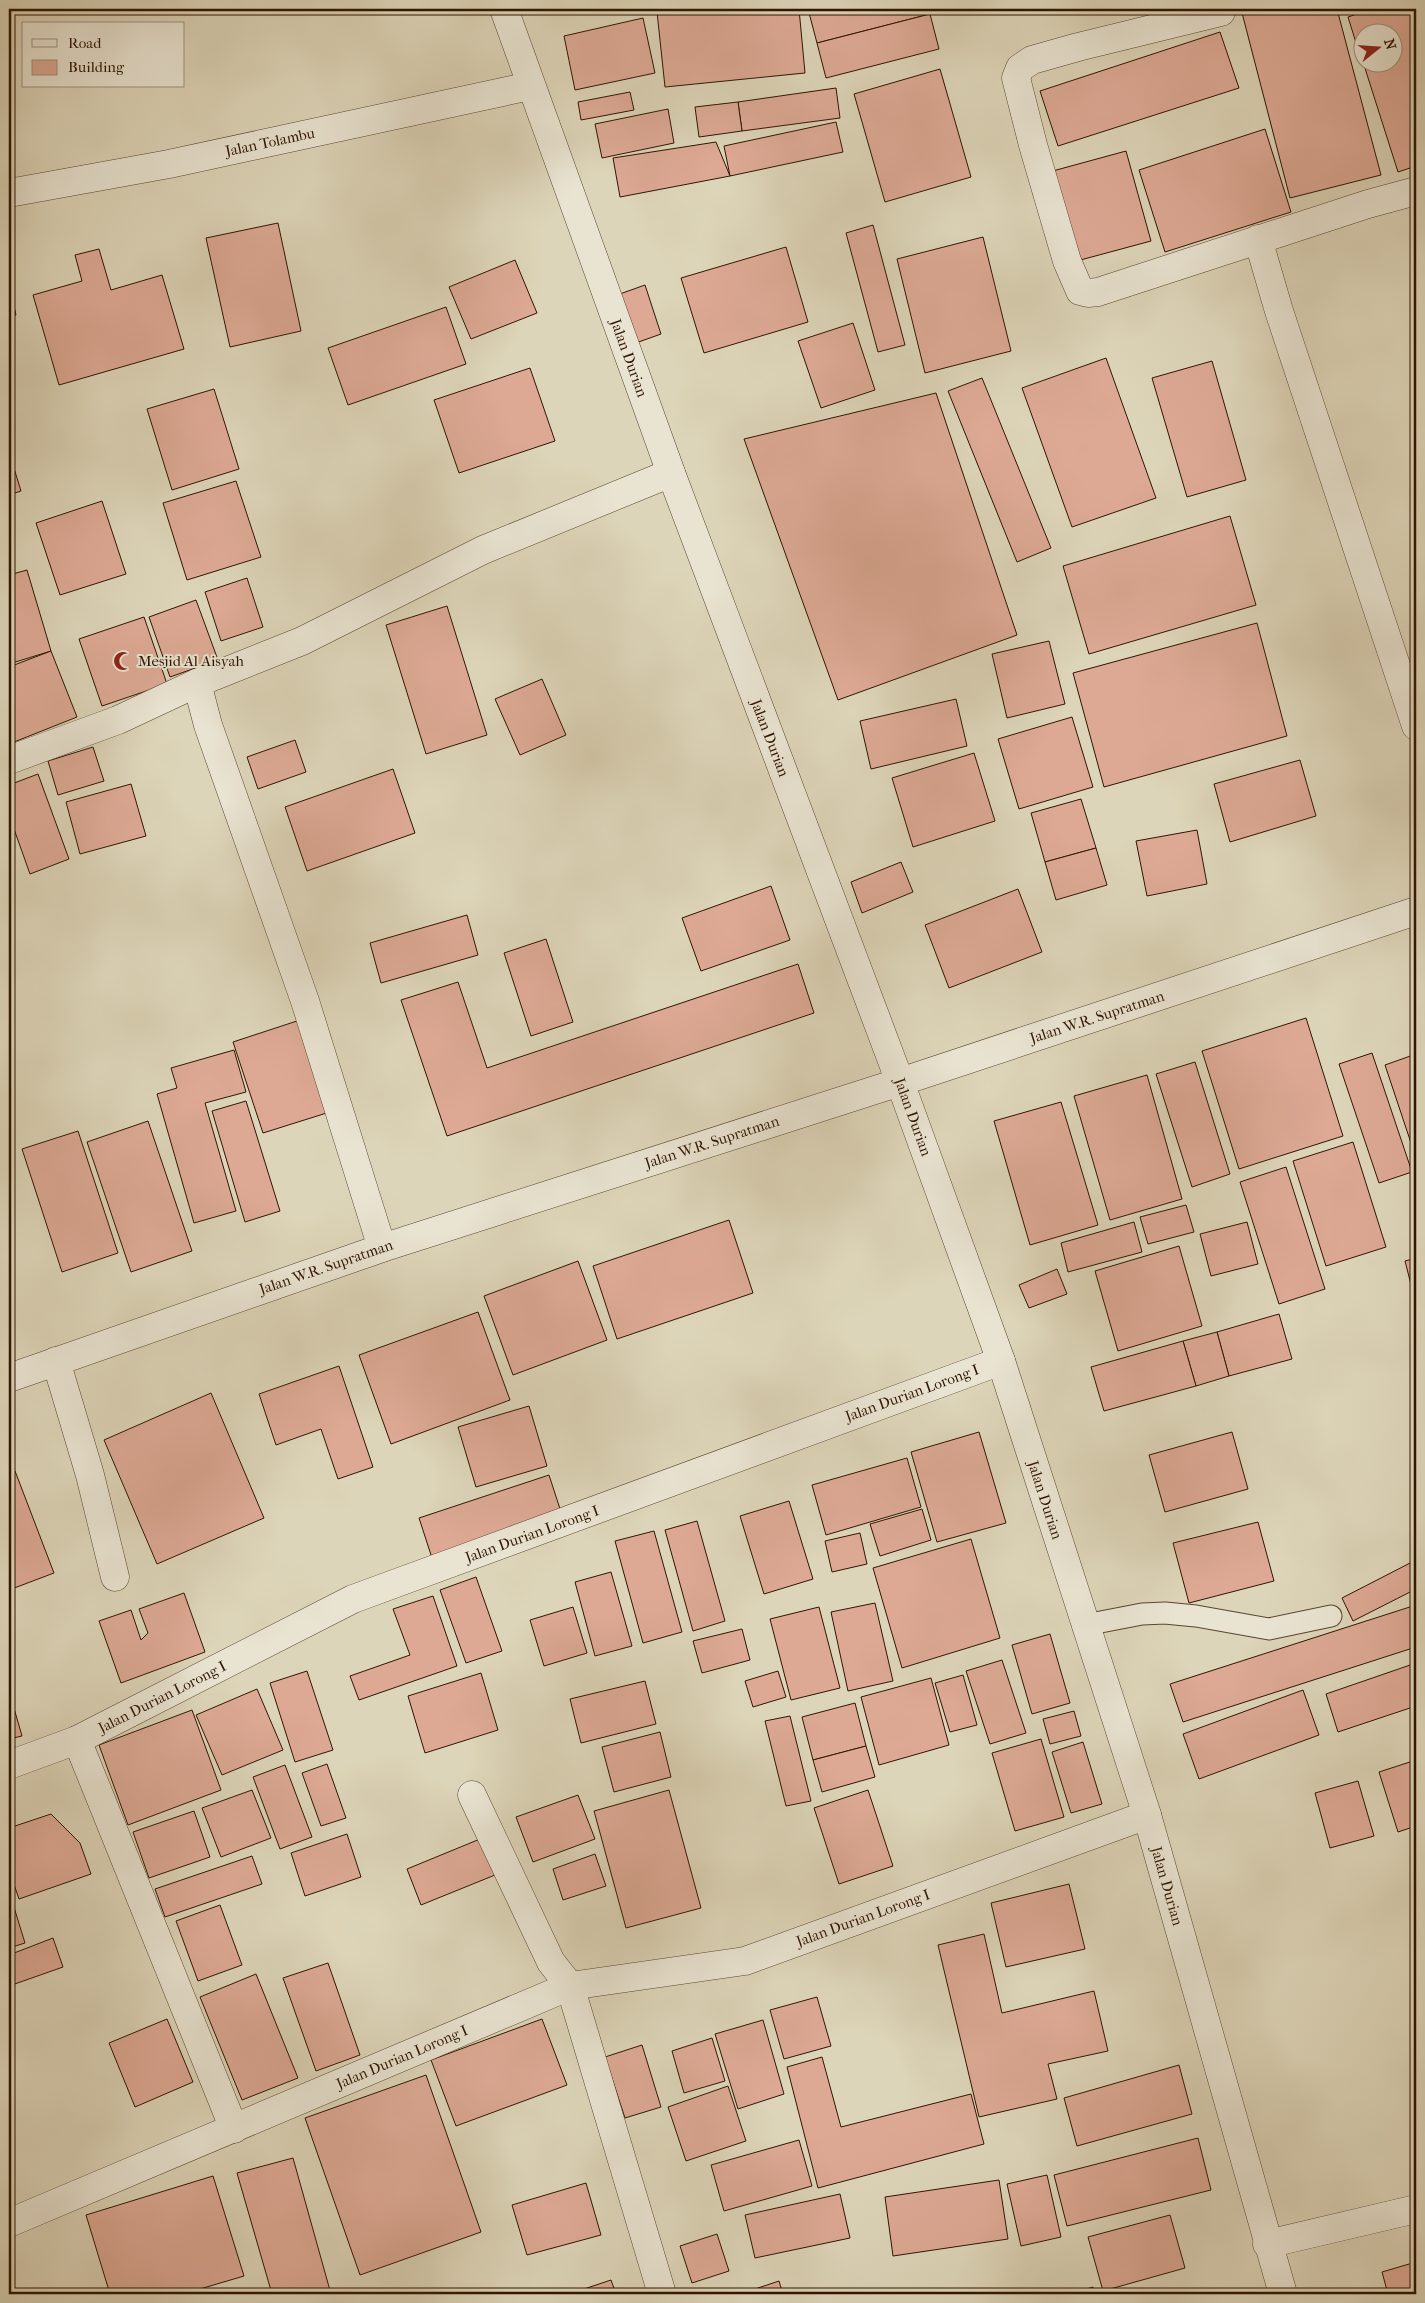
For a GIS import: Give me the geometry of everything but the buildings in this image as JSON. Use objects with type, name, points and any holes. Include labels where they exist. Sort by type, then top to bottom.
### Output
[{"type":"street","name":"Jalan Durian","points":[[504,9],[530,86],[671,474],[900,1082],[1001,1361],[1147,1816],[1282,2294]]},
{"type":"street","points":[[1221,12],[1078,47],[1032,60],[1020,68],[1016,78],[1064,253],[1075,284],[1080,291],[1088,293],[1098,292],[1416,190]]},
{"type":"street","name":"Jalan Tolambu","points":[[9,193],[169,164],[530,86]]},
{"type":"street","points":[[1258,240],[1279,311],[1416,726]]},
{"type":"street","points":[[9,760],[118,720],[197,683],[302,641],[483,550],[671,474]]},
{"type":"street","points":[[197,683],[208,724],[306,1001],[382,1248]]},
{"type":"street","name":"Jalan W.R. Supratman","points":[[9,1378],[382,1248],[900,1082],[1416,911]]},
{"type":"street","points":[[56,1361],[92,1484],[116,1577]]},
{"type":"street","name":"Jalan Durian Lorong I","points":[[9,1765],[77,1740],[353,1600],[1001,1361]]},
{"type":"street","points":[[77,1740],[234,2129]]},
{"type":"street","points":[[472,1795],[551,1962],[570,1986],[662,2294]]},
{"type":"street","name":"Jalan Durian Lorong I","points":[[9,2223],[570,1986],[745,1961],[1147,1816]]},
{"type":"street","points":[[1267,2244],[1416,2209]]},
{"type":"lane","points":[[1085,1625],[1142,1614],[1165,1613],[1196,1616],[1269,1629],[1331,1616]]},
{"type":"place","name":"Mesjid Al Aisyah","points":[[123,661]]}]
